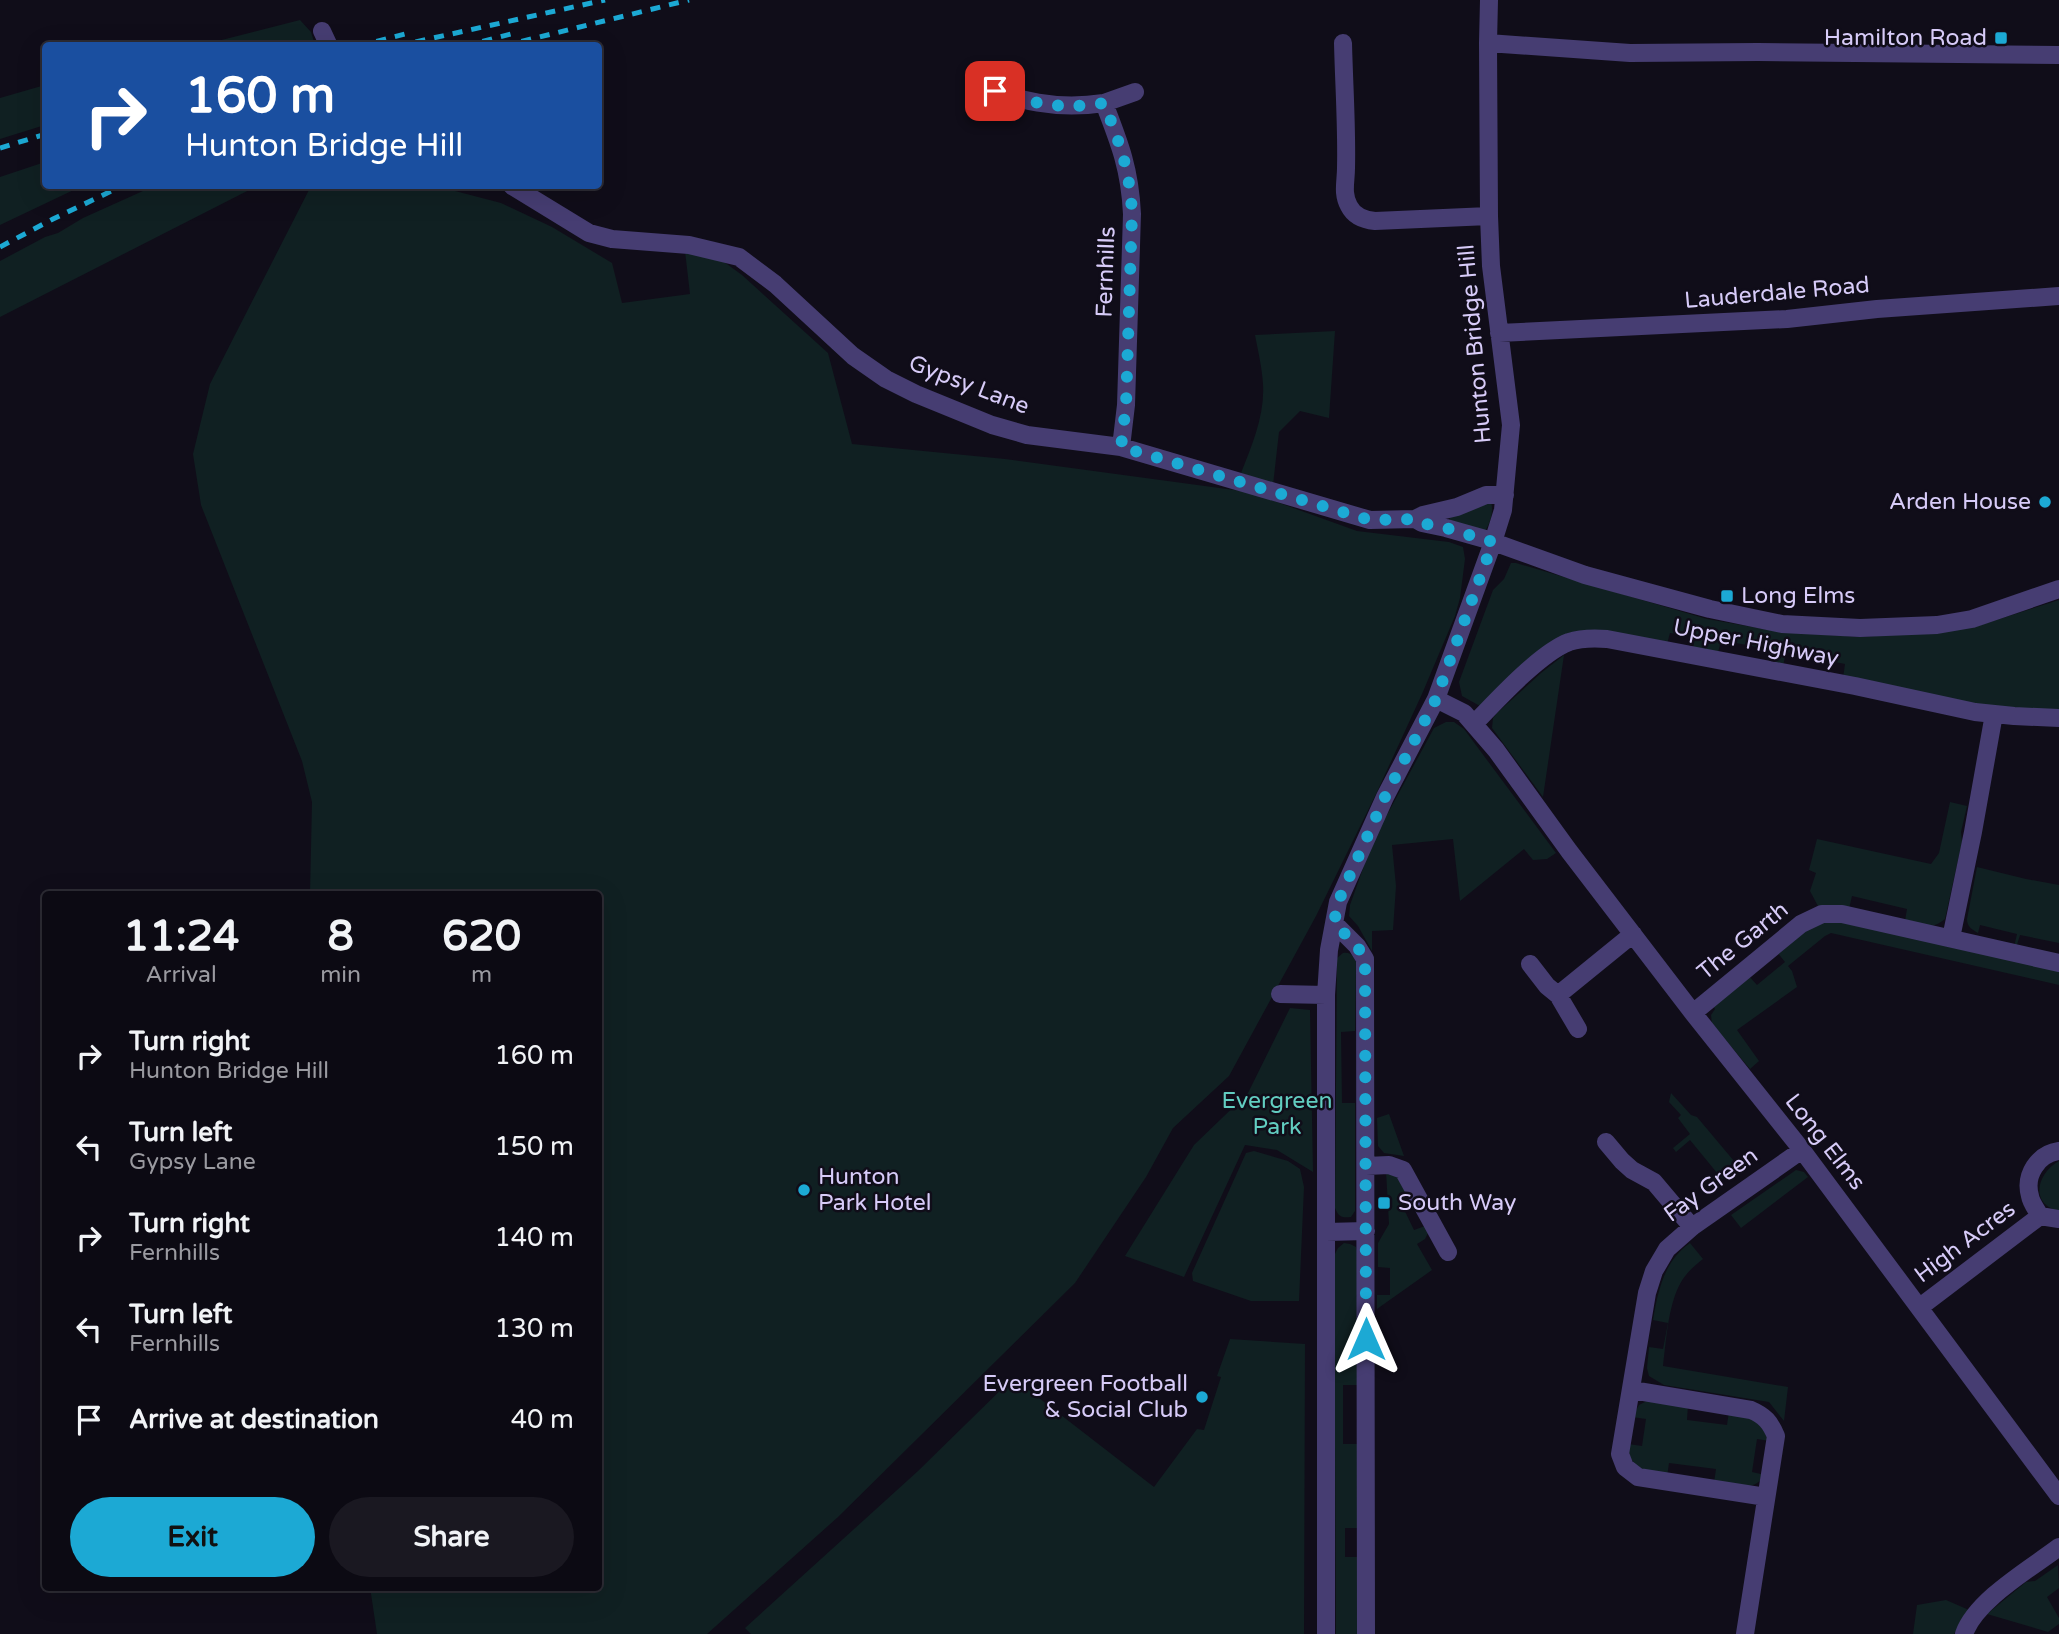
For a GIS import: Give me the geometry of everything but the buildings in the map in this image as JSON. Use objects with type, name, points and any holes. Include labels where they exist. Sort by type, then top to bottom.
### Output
[{"type":"street","name":"Hunton Bridge Hill","points":[[1334,923],[1338,902],[1385,797],[1436,699],[1503,510],[1511,425],[1491,266],[1489,0]]},
{"type":"street","points":[[1343,43],[1346,170],[1344,192],[1350,209],[1366,220],[1376,221],[1489,216]]},
{"type":"street","points":[[1488,43],[1630,52],[2059,55]]},
{"type":"street","points":[[975,82],[995,91],[1054,106],[1079,107],[1104,103],[1135,92]]},
{"type":"street","name":"Fernhills","points":[[1104,103],[1126,163],[1132,214],[1126,405],[1121,447]]},
{"type":"street","name":"Gypsy Lane","points":[[517,189],[589,233],[612,239],[689,245],[740,257],[775,284],[853,356],[886,379],[954,411],[992,425],[1027,435],[1121,447],[1370,520],[1415,519],[1486,495],[1505,495]]},
{"type":"street","name":"Lauderdale Road","points":[[1499,332],[1787,319],[1877,309],[2059,296]]},
{"type":"street","name":"Gypsy Lane","points":[[1415,519],[1493,542]]},
{"type":"street","name":"Upper Highway","points":[[1493,542],[1585,575],[1710,609],[1782,624],[1860,628],[1937,625],[1972,619],[2059,589]]},
{"type":"street","name":"Upper Highway","points":[[1474,724],[1552,650],[1587,638],[1606,639],[1994,714],[2059,718]]},
{"type":"street","name":"Long Elms","points":[[1436,699],[1464,713],[1496,750],[1569,851],[1802,1150],[2059,1496]]},
{"type":"street","points":[[1951,938],[1994,714]]},
{"type":"street","name":"The Garth","points":[[1693,1013],[1801,924],[1822,914],[1842,914],[2059,963]]},
{"type":"street","points":[[1326,1634],[1325,995],[1334,923]]},
{"type":"street","points":[[1334,923],[1357,946],[1365,959],[1366,1634]]},
{"type":"street","points":[[1558,995],[1633,934]]},
{"type":"street","points":[[1530,964],[1547,986],[1558,995],[1578,1029]]},
{"type":"street","points":[[1280,994],[1325,995]]},
{"type":"street","points":[[1606,1142],[1627,1157],[1632,1170],[1654,1182],[1692,1227]]},
{"type":"street","name":"Fay Green","points":[[1766,1497],[1646,1479],[1625,1467],[1620,1454],[1647,1293],[1654,1271],[1667,1249],[1692,1227],[1802,1150]]},
{"type":"street","name":"High Acres","points":[[2040,1216],[2029,1196],[2029,1178],[2035,1164],[2044,1155],[2059,1151]]},
{"type":"street","points":[[1366,1166],[1389,1165],[1403,1170],[1448,1252]]},
{"type":"street","name":"High Acres","points":[[1920,1307],[2040,1216],[2059,1219]]},
{"type":"street","points":[[1326,1232],[1366,1231]]},
{"type":"street","points":[[1632,1390],[1751,1410],[1763,1415],[1771,1424],[1776,1436],[1745,1634]]},
{"type":"street","points":[[1964,1634],[1972,1617],[1986,1601],[2059,1547]]},
{"type":"green space","points":[[300,20],[311,32],[314,42],[214,42]]},
{"type":"green space","points":[[42,86],[42,126],[0,139],[0,98]]},
{"type":"green space","points":[[42,163],[42,189],[76,189],[0,225],[0,177]]},
{"type":"green space","points":[[147,189],[251,189],[0,317],[0,261],[83,218]]},
{"type":"green space","points":[[309,189],[447,189],[501,203],[552,227],[612,263],[622,303],[690,294],[685,251],[720,259],[742,275],[828,353],[852,444],[1005,459],[1249,492],[1357,531],[1449,542],[1463,547],[1465,559],[1455,616],[1422,694],[1316,916],[1229,1076],[1173,1128],[1146,1177],[1075,1283],[838,1517],[707,1634],[377,1634],[371,1591],[602,1591],[602,891],[310,891],[312,802],[302,761],[201,505],[193,454],[210,384]]},
{"type":"green space","points":[[1335,331],[1329,418],[1300,411],[1279,432],[1273,485],[1241,473],[1257,430],[1262,407],[1262,378],[1255,335]]},
{"type":"green space","points":[[1491,502],[1491,518],[1484,532],[1451,521],[1449,517]]},
{"type":"green space","points":[[1511,563],[1707,619],[1781,632],[1860,637],[1938,632],[1974,627],[2059,600],[2059,713],[2015,711],[1843,678],[1845,664],[1786,652],[1783,666],[1775,664],[1777,651],[1721,640],[1718,653],[1693,648],[1695,637],[1670,633],[1667,644],[1585,633],[1480,706],[1462,696],[1459,682],[1493,590],[1504,579]]},
{"type":"green space","points":[[1564,655],[1543,797],[1492,728],[1493,718]]},
{"type":"green space","points":[[1446,722],[1454,722],[1464,729],[1556,853],[1547,859],[1533,860],[1524,849],[1460,901],[1453,839],[1392,845],[1396,886],[1393,930],[1372,931],[1372,951],[1349,916],[1350,905],[1380,821],[1388,813],[1434,728]]},
{"type":"green space","points":[[1950,802],[1967,806],[1945,919],[1930,926],[1916,924],[1905,921],[1907,909],[1852,896],[1849,909],[1819,908],[1810,891],[1816,873],[1809,870],[1817,839],[1931,864],[1939,853]]},
{"type":"green space","points":[[1977,867],[2059,885],[2059,943],[2020,935],[2016,948],[2017,934],[1980,925],[1978,933],[1971,929],[1967,919]]},
{"type":"green space","points":[[1838,921],[2059,970],[2059,985],[1831,933],[1788,966],[1797,987],[1737,1030],[1759,1061],[1750,1069],[1712,1024],[1711,1015],[1715,1009],[1713,1006],[1748,975],[1757,985],[1785,962],[1777,952],[1814,924]]},
{"type":"green space","points":[[1343,953],[1351,954],[1356,962],[1355,1031],[1341,1032],[1342,1103],[1355,1103],[1355,1211],[1351,1217],[1341,1216],[1335,1208],[1337,958]]},
{"type":"green space","name":"Evergreen Park","points":[[1290,1008],[1310,1010],[1313,1172],[1277,1150],[1245,1145],[1184,1277],[1125,1256],[1194,1145],[1248,1093]]},
{"type":"green space","points":[[1671,1093],[1691,1115],[1697,1117],[1739,1167],[1722,1179],[1690,1140],[1676,1152],[1673,1148],[1690,1134],[1678,1118],[1681,1115],[1669,1102]]},
{"type":"green space","points":[[1389,1114],[1404,1156],[1384,1153],[1378,1146],[1377,1118]]},
{"type":"green space","points":[[1254,1151],[1288,1161],[1300,1169],[1304,1187],[1299,1301],[1251,1301],[1193,1281],[1192,1273],[1246,1153]]},
{"type":"green space","points":[[2059,1161],[2059,1211],[2043,1202],[2039,1188],[2051,1166]]},
{"type":"green space","points":[[1796,1170],[1804,1172],[1808,1177],[1741,1228],[1731,1215]]},
{"type":"green space","points":[[1386,1171],[1393,1171],[1409,1193],[1399,1199],[1414,1230],[1425,1226],[1429,1231],[1425,1239],[1417,1244],[1432,1270],[1377,1309],[1377,1295],[1390,1295],[1390,1268],[1378,1267],[1378,1243],[1389,1224]]},
{"type":"green space","points":[[1344,1243],[1356,1247],[1358,1256],[1358,1385],[1343,1385],[1343,1444],[1359,1444],[1358,1528],[1345,1528],[1345,1557],[1358,1557],[1358,1634],[1336,1634],[1334,1256]]},
{"type":"green space","points":[[1690,1243],[1703,1259],[1684,1277],[1676,1293],[1668,1324],[1663,1366],[1788,1387],[1784,1421],[1769,1402],[1664,1385],[1649,1376],[1649,1347],[1663,1349],[1668,1323],[1653,1320],[1660,1288],[1674,1259]]},
{"type":"green space","points":[[1230,1339],[1305,1344],[1304,1634],[751,1634],[745,1628],[918,1471],[1013,1378],[1154,1487],[1197,1429],[1204,1430],[1221,1377],[1217,1376]]},
{"type":"green space","points":[[1649,1400],[1688,1405],[1687,1420],[1727,1425],[1729,1411],[1759,1417],[1770,1441],[1757,1439],[1752,1472],[1765,1475],[1755,1484],[1742,1486],[1714,1483],[1716,1469],[1669,1463],[1667,1477],[1640,1468],[1631,1459],[1628,1444],[1642,1446],[1646,1419],[1632,1417],[1639,1405]]},
{"type":"green space","points":[[2058,1565],[2059,1588],[2047,1597],[2059,1618],[2059,1624],[2048,1632],[1987,1614],[2026,1582],[2035,1581]]},
{"type":"green space","points":[[1946,1600],[1969,1610],[1954,1634],[1913,1634],[1917,1605]]},
{"type":"railway","points":[[415,42],[605,0]]},
{"type":"railway","points":[[519,42],[689,0]]},
{"type":"railway","points":[[374,42],[409,33]]},
{"type":"railway","points":[[480,42],[515,33]]},
{"type":"railway","points":[[0,148],[42,135]]},
{"type":"railway","points":[[0,247],[116,189]]},
{"type":"place","name":"Hamilton Road","points":[[2001,38]]},
{"type":"place","name":"Arden House","points":[[2045,502]]},
{"type":"place","name":"Long Elms","points":[[1727,596]]},
{"type":"place","name":"Hunton Park Hotel","points":[[804,1190]]},
{"type":"place","name":"South Way","points":[[1384,1203]]},
{"type":"place","name":"Evergreen Football & Social Club","points":[[1202,1397]]},
{"type":"route","points":[[995,91],[1054,106],[1079,107],[1104,103],[1117,136],[1130,183],[1132,214],[1126,405],[1121,447],[1345,514],[1370,520],[1415,519],[1493,542],[1436,699],[1385,797],[1334,916],[1334,923],[1357,946],[1365,959],[1366,1339]]}]
